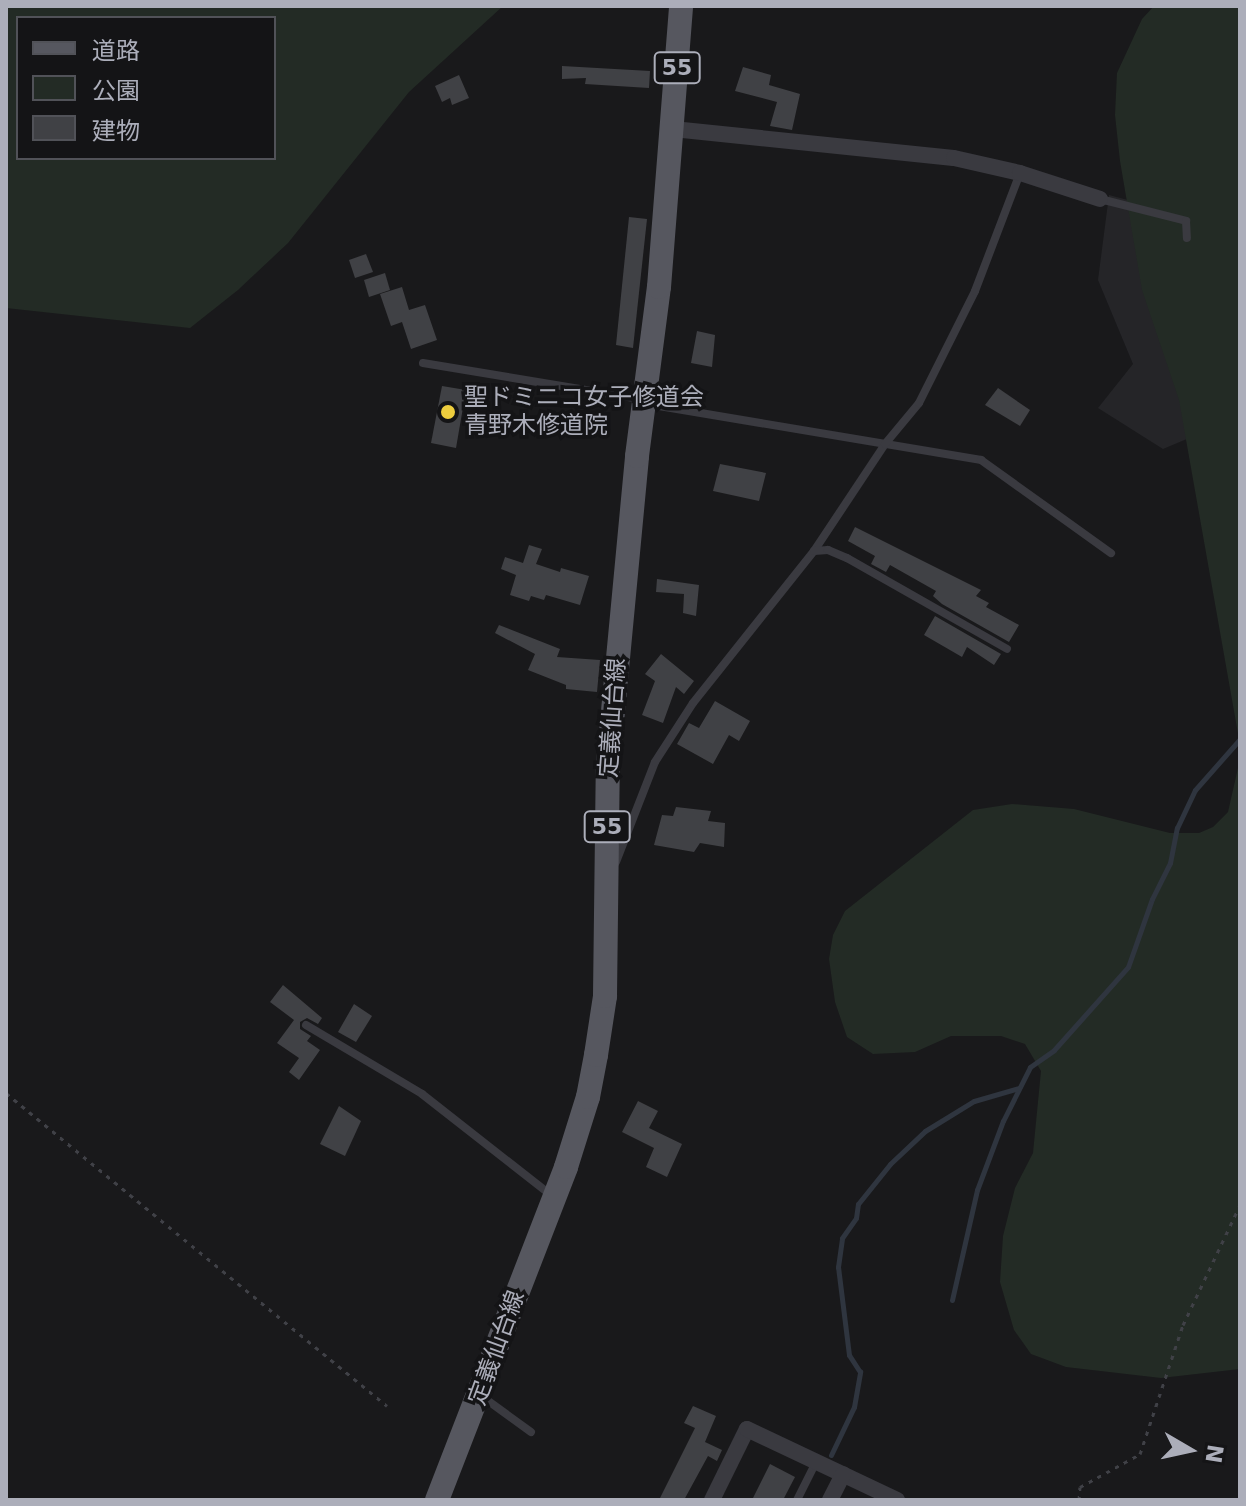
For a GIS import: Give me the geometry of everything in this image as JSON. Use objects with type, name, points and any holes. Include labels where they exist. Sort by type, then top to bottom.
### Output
[{"type":"main road","name":"定義仙台線","points":[[437,1500],[554,1198],[588,1097],[596,1055],[605,996],[608,764],[673,129],[681,6]]},
{"type":"street","points":[[673,129],[954,158],[1020,173],[1100,199]]},
{"type":"street","points":[[712,1500],[747,1429],[897,1500]]},
{"type":"street","points":[[830,1500],[843,1474]]},
{"type":"lane","points":[[607,884],[655,762],[693,703],[814,551],[885,444],[919,403],[975,291],[1020,173]]},
{"type":"lane","points":[[1100,199],[1186,221],[1187,238]]},
{"type":"lane","points":[[423,363],[981,460],[1111,553]]},
{"type":"lane","points":[[814,551],[828,550],[847,558],[1007,649]]},
{"type":"lane","points":[[306,1025],[422,1094],[554,1198]]},
{"type":"lane","points":[[480,1395],[531,1432]]},
{"type":"lane","points":[[797,1500],[816,1461]]},
{"type":"path","points":[[6,1093],[387,1406]]},
{"type":"path","points":[[1079,1500],[1080,1487],[1140,1454],[1183,1325],[1240,1205]]},
{"type":"shaded area","points":[[1109,195],[1214,223],[1232,420],[1163,449],[1098,408],[1133,364],[1098,280]]},
{"type":"green space","points":[[6,6],[503,6],[409,92],[288,243],[238,290],[190,328],[6,308]]},
{"type":"green space","points":[[1154,6],[1240,6],[1240,745],[1179,400],[1142,290],[1120,161],[1115,115],[1117,73],[1142,19]]},
{"type":"green space","points":[[1240,759],[1240,1369],[1161,1378],[1066,1367],[1031,1354],[1014,1330],[1000,1282],[1003,1236],[1015,1188],[1033,1153],[1041,1071],[1025,1044],[1001,1036],[951,1036],[915,1052],[873,1054],[847,1037],[835,1002],[829,959],[833,935],[845,911],[973,810],[1012,804],[1074,809],[1170,833],[1199,833],[1213,827],[1228,812]]},
{"type":"building","points":[[562,66],[650,71],[649,88],[585,84],[586,78],[562,79]]},
{"type":"building","points":[[743,67],[771,75],[769,85],[800,94],[792,130],[770,126],[777,102],[735,91]]},
{"type":"building","points":[[459,75],[469,98],[452,105],[450,98],[442,102],[435,86]]},
{"type":"building","points":[[629,217],[647,219],[633,348],[616,345]]},
{"type":"building","points":[[366,254],[373,272],[355,278],[349,260]]},
{"type":"building","points":[[385,273],[390,290],[369,297],[364,280]]},
{"type":"building","points":[[402,287],[409,310],[425,305],[437,340],[411,349],[402,322],[391,326],[380,294]]},
{"type":"building","points":[[697,331],[715,335],[712,367],[691,363]]},
{"type":"building","points":[[442,386],[466,390],[456,448],[431,443]]},
{"type":"building","points":[[998,388],[1030,410],[1020,426],[985,405]]},
{"type":"building","points":[[720,464],[766,473],[759,501],[713,491]]},
{"type":"building","points":[[855,527],[981,590],[976,596],[989,603],[986,607],[1019,625],[1009,642],[942,604],[933,596],[936,591],[890,565],[886,572],[871,564],[875,556],[848,541]]},
{"type":"building","points":[[529,545],[542,549],[536,564],[560,572],[561,568],[589,576],[580,605],[546,595],[544,600],[531,596],[529,601],[510,595],[516,575],[501,569],[505,557],[523,563]]},
{"type":"building","points":[[657,579],[699,585],[696,616],[683,613],[684,594],[656,592]]},
{"type":"building","points":[[935,616],[1001,654],[994,665],[967,647],[962,657],[924,635]]},
{"type":"building","points":[[499,625],[560,649],[557,657],[600,660],[597,692],[566,689],[566,685],[528,670],[535,654],[495,633]]},
{"type":"building","points":[[661,654],[694,681],[684,694],[676,687],[663,723],[642,715],[655,681],[645,674]]},
{"type":"building","points":[[715,701],[750,721],[739,741],[729,735],[713,764],[677,744],[689,723],[699,728]]},
{"type":"building","points":[[676,807],[711,811],[708,821],[725,823],[724,847],[700,843],[694,852],[654,845],[662,815],[673,816]]},
{"type":"building","points":[[283,985],[322,1018],[318,1024],[307,1018],[300,1022],[300,1029],[311,1036],[307,1041],[320,1050],[299,1080],[289,1072],[299,1058],[277,1043],[294,1020],[270,1002]]},
{"type":"building","points":[[354,1004],[372,1016],[356,1042],[338,1032]]},
{"type":"building","points":[[638,1101],[658,1111],[649,1128],[682,1144],[667,1177],[646,1167],[654,1148],[622,1132]]},
{"type":"building","points":[[339,1106],[361,1121],[345,1156],[320,1144]]},
{"type":"building","points":[[693,1406],[716,1416],[705,1442],[722,1450],[717,1461],[708,1456],[684,1500],[659,1500],[695,1428],[684,1423]]},
{"type":"building","points":[[770,1464],[795,1477],[783,1500],[752,1500]]},
{"type":"waterway","points":[[952,1300],[977,1190],[1003,1121],[1030,1067],[1054,1050],[1128,967],[1152,899],[1170,863],[1177,828],[1195,790],[1240,739]]},
{"type":"waterway","points":[[831,1455],[854,1407],[860,1372],[849,1355],[838,1267],[842,1238],[856,1218],[858,1204],[890,1164],[925,1131],[974,1101],[1019,1088]]},
{"type":"place","name":"聖ドミニコ女子修道会 青野木修道院","points":[[448,412]]}]
